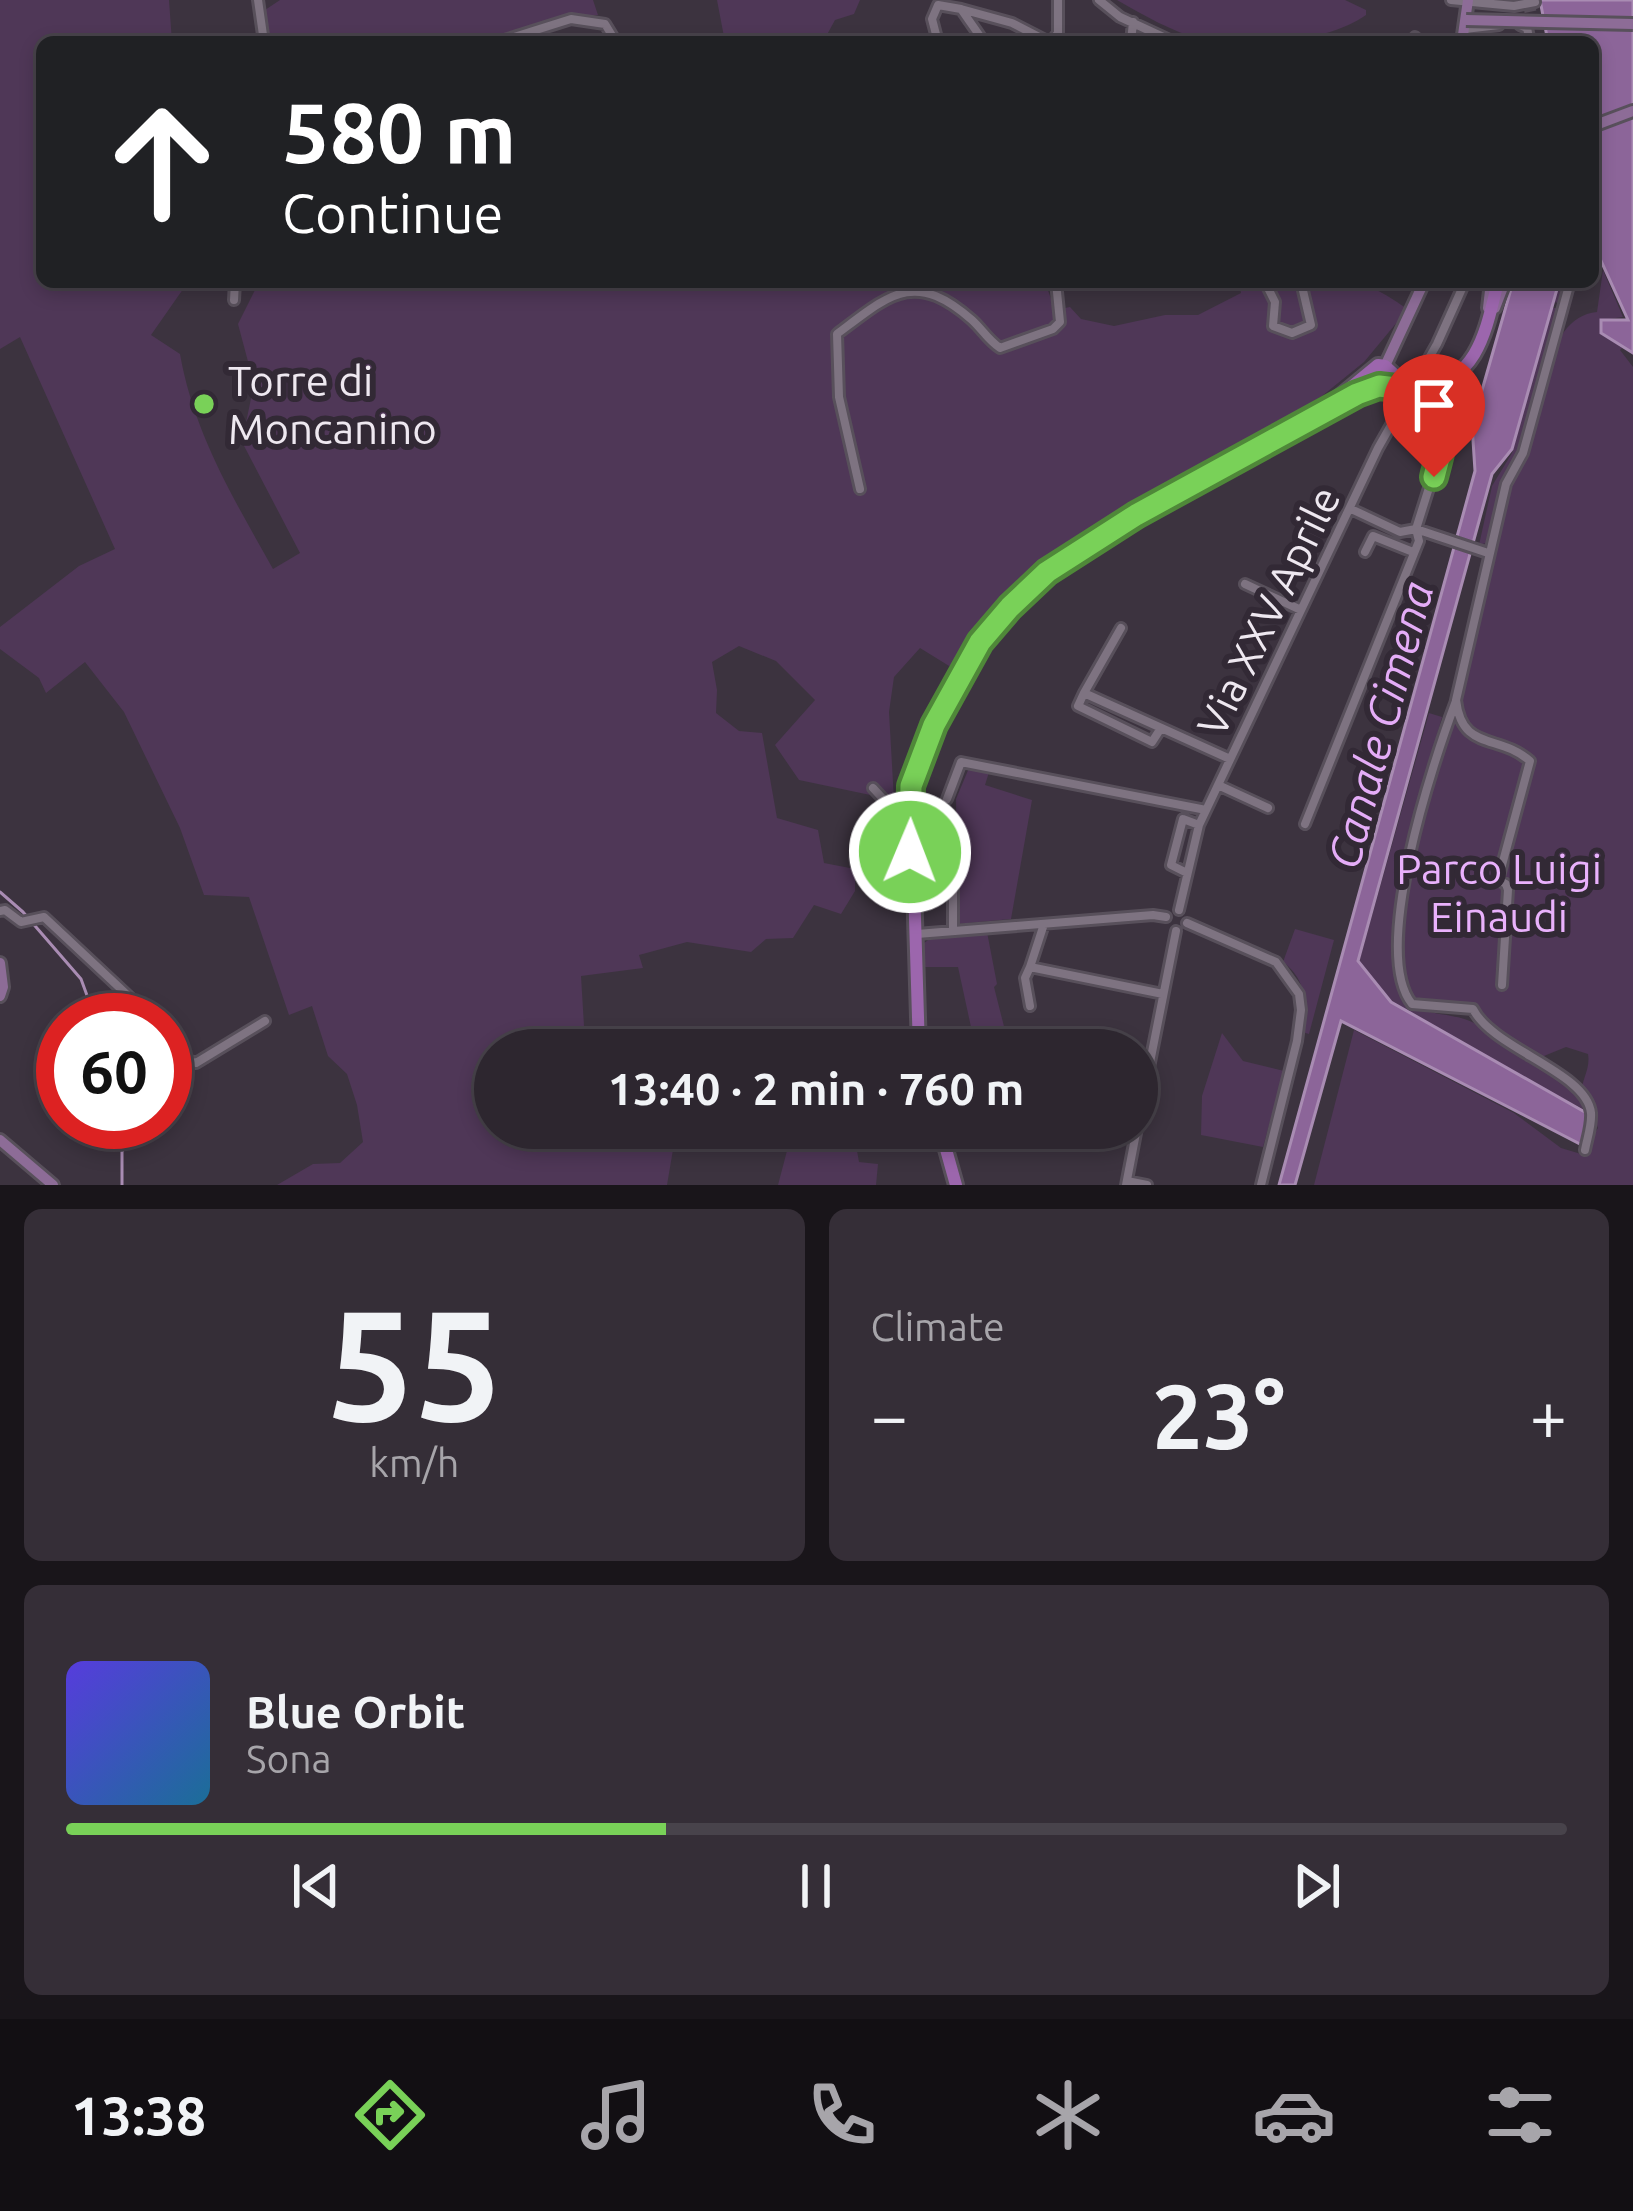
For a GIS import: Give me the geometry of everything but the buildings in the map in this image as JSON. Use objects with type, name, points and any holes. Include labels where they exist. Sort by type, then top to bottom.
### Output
[{"type":"main road","points":[[1324,411],[1371,372],[1373,382],[1388,379],[1425,388],[1451,379],[1476,355],[1496,288]]},
{"type":"main road","points":[[918,1029],[911,786],[960,673],[1010,607],[1077,550],[1388,379]]},
{"type":"main road","points":[[946,1149],[956,1185]]},
{"type":"street","points":[[258,0],[263,36]]},
{"type":"street","points":[[1055,36],[1058,0]]},
{"type":"street","points":[[1099,0],[1162,36]]},
{"type":"street","points":[[1451,0],[1468,18],[1513,23],[1527,28],[1529,36]]},
{"type":"street","points":[[1468,18],[1529,2]]},
{"type":"street","points":[[936,36],[932,19],[938,5],[1012,23],[1038,36]]},
{"type":"street","points":[[961,9],[979,36]]},
{"type":"street","points":[[1468,18],[1633,24]]},
{"type":"street","points":[[517,36],[571,19],[605,24],[612,36]]},
{"type":"street","points":[[1132,36],[1133,22]]},
{"type":"street","points":[[1599,122],[1633,111]]},
{"type":"street","points":[[233,300],[234,288]]},
{"type":"street","points":[[860,489],[839,397],[837,334],[889,296],[902,290],[918,291],[943,298],[1000,348],[1053,329],[1060,322],[1057,288]]},
{"type":"street","points":[[1268,288],[1275,302],[1273,326],[1300,333],[1311,326],[1312,319],[1303,288]]},
{"type":"street","points":[[1388,379],[1422,288]]},
{"type":"street","name":"Via XXV Aprile","points":[[1179,910],[1199,825],[1378,448],[1462,288]]},
{"type":"street","points":[[1568,288],[1523,453],[1506,484],[1456,700],[1406,868],[1397,976],[1412,1004],[1473,1009],[1480,1024],[1588,1100],[1592,1117],[1585,1150]]},
{"type":"street","points":[[1305,824],[1419,541],[1416,529],[1434,477],[1451,379]]},
{"type":"street","points":[[1425,388],[1441,398],[1445,418]]},
{"type":"street","points":[[1351,509],[1400,532],[1416,529],[1488,554]]},
{"type":"street","points":[[1366,552],[1373,536],[1413,552]]},
{"type":"street","points":[[1245,584],[1301,610]]},
{"type":"street","points":[[1121,628],[1078,706],[1152,742],[1161,728]]},
{"type":"street","points":[[1084,693],[1230,759]]},
{"type":"street","points":[[1456,700],[1459,720],[1470,735],[1516,748],[1530,761],[1498,880],[1508,890],[1502,986]]},
{"type":"street","points":[[1116,725],[1123,711]]},
{"type":"street","points":[[947,799],[961,762],[1206,810]]},
{"type":"street","points":[[1218,785],[1268,808]]},
{"type":"street","points":[[873,788],[910,828]]},
{"type":"street","points":[[1187,873],[1171,865],[1183,819],[1199,825]]},
{"type":"street","points":[[953,862],[953,931]]},
{"type":"street","points":[[0,910],[21,922],[44,917],[125,993]]},
{"type":"street","points":[[913,934],[1166,917],[1179,910],[1187,923]]},
{"type":"street","points":[[1166,917],[1168,927],[1176,931]]},
{"type":"street","points":[[1156,1029],[1176,931],[1187,923]]},
{"type":"street","points":[[1187,923],[1276,962],[1299,994],[1297,1041],[1261,1185]]},
{"type":"street","points":[[1030,1006],[1025,978],[1044,924]]},
{"type":"street","points":[[1173,946],[1189,949]]},
{"type":"street","points":[[0,963],[0,995]]},
{"type":"street","points":[[1030,968],[1163,994]]},
{"type":"street","points":[[192,1062],[265,1021]]},
{"type":"street","points":[[0,1140],[53,1185]]},
{"type":"street","points":[[1133,1149],[1127,1183],[1147,1185]]},
{"type":"green space","points":[[0,0],[169,0],[172,36],[36,36],[36,288],[184,288],[151,335],[180,354],[205,439],[273,569],[300,553],[242,442],[254,384],[238,324],[256,288],[1047,288],[1055,310],[1070,307],[1081,319],[1114,326],[1165,315],[1198,315],[1241,293],[1240,288],[1372,288],[1408,309],[1364,362],[1322,396],[1050,564],[1005,605],[954,669],[920,648],[894,677],[889,712],[894,800],[799,780],[775,745],[815,700],[776,661],[739,646],[712,662],[716,713],[739,731],[762,733],[777,818],[818,830],[824,863],[855,869],[855,891],[841,914],[814,905],[793,938],[766,939],[751,952],[687,942],[639,955],[643,968],[581,976],[584,1026],[589,1029],[474,1029],[474,1149],[673,1149],[667,1185],[277,1185],[313,1164],[340,1163],[363,1142],[347,1074],[328,1056],[312,1006],[289,1015],[249,897],[204,895],[180,828],[124,712],[85,662],[46,693],[39,678],[0,649],[0,627],[79,566],[115,549],[20,337],[0,349]]},
{"type":"green space","points":[[280,0],[593,0],[598,15],[557,19],[502,36],[265,36],[262,12]]},
{"type":"green space","points":[[717,0],[860,0],[854,14],[835,20],[826,36],[724,36]]},
{"type":"green space","points":[[1117,0],[1345,0],[1366,10],[1366,15],[1350,24],[1317,36],[1191,36]]},
{"type":"green space","name":"Parco Luigi Einaudi","points":[[1603,270],[1623,317],[1602,320],[1601,333],[1622,348],[1633,367],[1633,1185],[1314,1185],[1354,1030],[1514,1113],[1561,1148],[1581,1154],[1598,1128],[1588,1122],[1589,1112],[1391,1002],[1359,962],[1429,713],[1442,717],[1404,866],[1393,950],[1396,982],[1414,1007],[1476,1024],[1582,1098],[1588,1054],[1566,1047],[1539,1058],[1482,1023],[1476,1008],[1413,1002],[1399,969],[1408,884],[1460,697],[1511,483],[1526,459],[1554,351],[1578,318],[1597,312]]},
{"type":"green space","points":[[1558,288],[1566,288],[1525,441],[1486,543],[1479,545],[1492,486],[1512,453],[1552,308],[1557,308]]},
{"type":"green space","points":[[969,768],[990,769],[985,785],[1032,800],[1011,919],[957,924],[956,799]]},
{"type":"green space","points":[[1295,929],[1334,940],[1309,1034],[1302,1032],[1305,1002],[1301,985],[1283,962]]},
{"type":"green space","points":[[987,932],[1005,1029],[971,1029],[958,967],[921,967],[920,946],[931,938]]},
{"type":"green space","points":[[1222,1033],[1243,1061],[1284,1071],[1263,1147],[1201,1135],[1202,1096]]},
{"type":"green space","points":[[787,1149],[857,1149],[859,1162],[878,1164],[876,1185],[778,1185]]},
{"type":"shaded area","points":[[1540,0],[1633,0],[1633,353],[1601,333],[1601,320],[1628,320],[1599,256],[1599,36],[1547,36]]},
{"type":"shaded area","points":[[1511,288],[1557,288],[1512,449],[1492,474],[1358,961],[1391,1002],[1590,1115],[1582,1145],[1341,1021],[1295,1185],[1279,1185],[1475,471],[1472,425]]},
{"type":"waterway","points":[[0,892],[81,979],[86,993]]},
{"type":"waterway","points":[[122,1185],[123,1149]]},
{"type":"tunnel","points":[[1528,0],[1536,36]]},
{"type":"place","name":"Torre di Moncanino","points":[[204,404]]},
{"type":"route","points":[[910,852],[911,786],[960,673],[1010,607],[1077,550],[1324,411],[1379,386],[1428,388],[1441,398],[1445,418],[1434,477]]},
{"type":"water label","name":"Canale Cimena","points":[[1380,725]]}]
